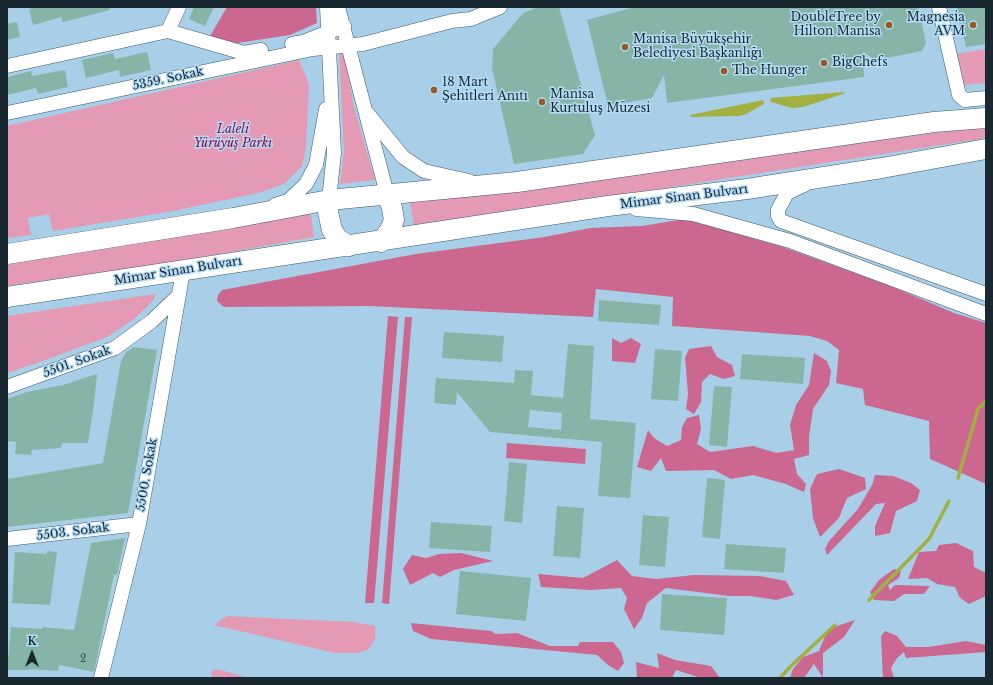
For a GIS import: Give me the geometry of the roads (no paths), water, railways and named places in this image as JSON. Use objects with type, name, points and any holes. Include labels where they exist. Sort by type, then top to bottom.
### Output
[{"type":"highway","points":[[7,254],[233,218],[329,200],[493,185],[934,122],[986,112]]},
{"type":"highway","points":[[934,122],[986,118]]},
{"type":"highway","name":"Mimar Sinan Bulvarı","points":[[381,242],[608,206],[747,190],[986,150]]},
{"type":"highway","points":[[882,168],[986,160]]},
{"type":"highway","points":[[329,200],[328,212],[332,230],[338,239],[349,246],[381,242],[390,230],[394,220],[388,194]]},
{"type":"highway","name":"Mimar Sinan Bulvarı","points":[[7,297],[349,246]]},
{"type":"street","points":[[168,31],[179,7]]},
{"type":"street","points":[[327,7],[334,153],[329,200]]},
{"type":"street","points":[[338,7],[364,110],[388,194]]},
{"type":"street","name":"5359. Sokak","points":[[7,113],[313,49],[349,46],[452,21],[471,19],[500,7]]},
{"type":"street","points":[[939,7],[959,94],[965,100],[986,98]]},
{"type":"street","points":[[7,66],[168,31],[244,53],[303,42],[344,26]]},
{"type":"street","points":[[233,218],[288,201],[306,184],[316,165],[330,82]]},
{"type":"street","points":[[364,110],[403,157],[424,171],[454,179],[493,185]]},
{"type":"street","points":[[818,178],[788,193],[778,210],[778,216],[781,221],[986,294]]},
{"type":"street","points":[[608,206],[693,214],[790,241],[986,314]]},
{"type":"street","name":"5500. Sokak","points":[[102,678],[139,524],[183,271]]},
{"type":"street","name":"5501. Sokak","points":[[7,387],[114,348],[152,321],[178,296]]},
{"type":"street","name":"5503. Sokak","points":[[7,540],[139,524]]},
{"type":"waterway","points":[[958,478],[978,409],[986,401]]},
{"type":"waterway","points":[[869,600],[929,539],[949,501]]},
{"type":"waterway","points":[[780,678],[835,625]]},
{"type":"place","name":"DoubleTree by Hilton Manisa","points":[[889,25]]},
{"type":"place","name":"Magnesia AVM","points":[[973,25]]},
{"type":"place","name":"Manisa Büyükşehir Belediyesi Başkanlığı","points":[[625,47]]},
{"type":"place","name":"BigChefs","points":[[824,63]]},
{"type":"place","name":"The Hunger","points":[[724,71]]},
{"type":"place","name":"18 Mart Şehitleri Anıtı","points":[[434,90]]},
{"type":"place","name":"Manisa Kurtuluş Müzesi","points":[[542,102]]},
{"type":"park label","name":"Laleli Yürüyüş Parkı","points":[[233,137]]}]
